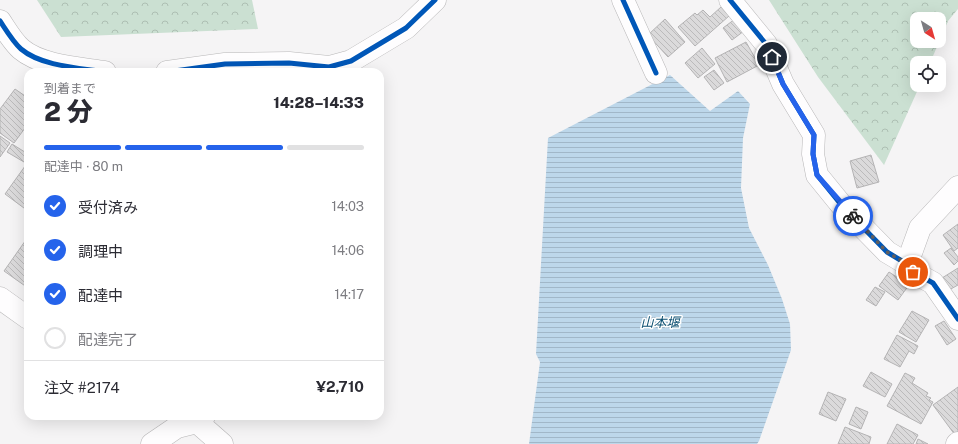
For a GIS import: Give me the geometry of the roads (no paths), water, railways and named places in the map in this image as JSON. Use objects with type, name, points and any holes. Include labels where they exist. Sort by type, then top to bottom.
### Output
[{"type":"street","points":[[332,68],[351,61],[406,28],[435,0]]},
{"type":"street","points":[[623,0],[656,73]]},
{"type":"street","points":[[730,0],[766,44],[783,84],[814,135],[813,154],[817,175],[843,207],[887,252],[907,264],[913,272],[933,283],[958,319]]},
{"type":"street","points":[[0,21],[20,48],[34,57],[58,64],[82,68]]},
{"type":"street","points":[[196,68],[225,64],[289,63],[322,68]]},
{"type":"street","points":[[907,264],[920,228],[958,187]]},
{"type":"street","points":[[0,298],[24,315]]},
{"type":"street","points":[[152,444],[177,427],[192,420]]},
{"type":"street","points":[[198,420],[222,444]]},
{"type":"water","name":"山本堰","points":[[670,75],[710,111],[738,91],[750,104],[743,138],[741,188],[749,228],[768,265],[782,299],[790,324],[791,350],[759,441],[757,444],[529,444],[540,362],[536,354],[548,138]]}]
